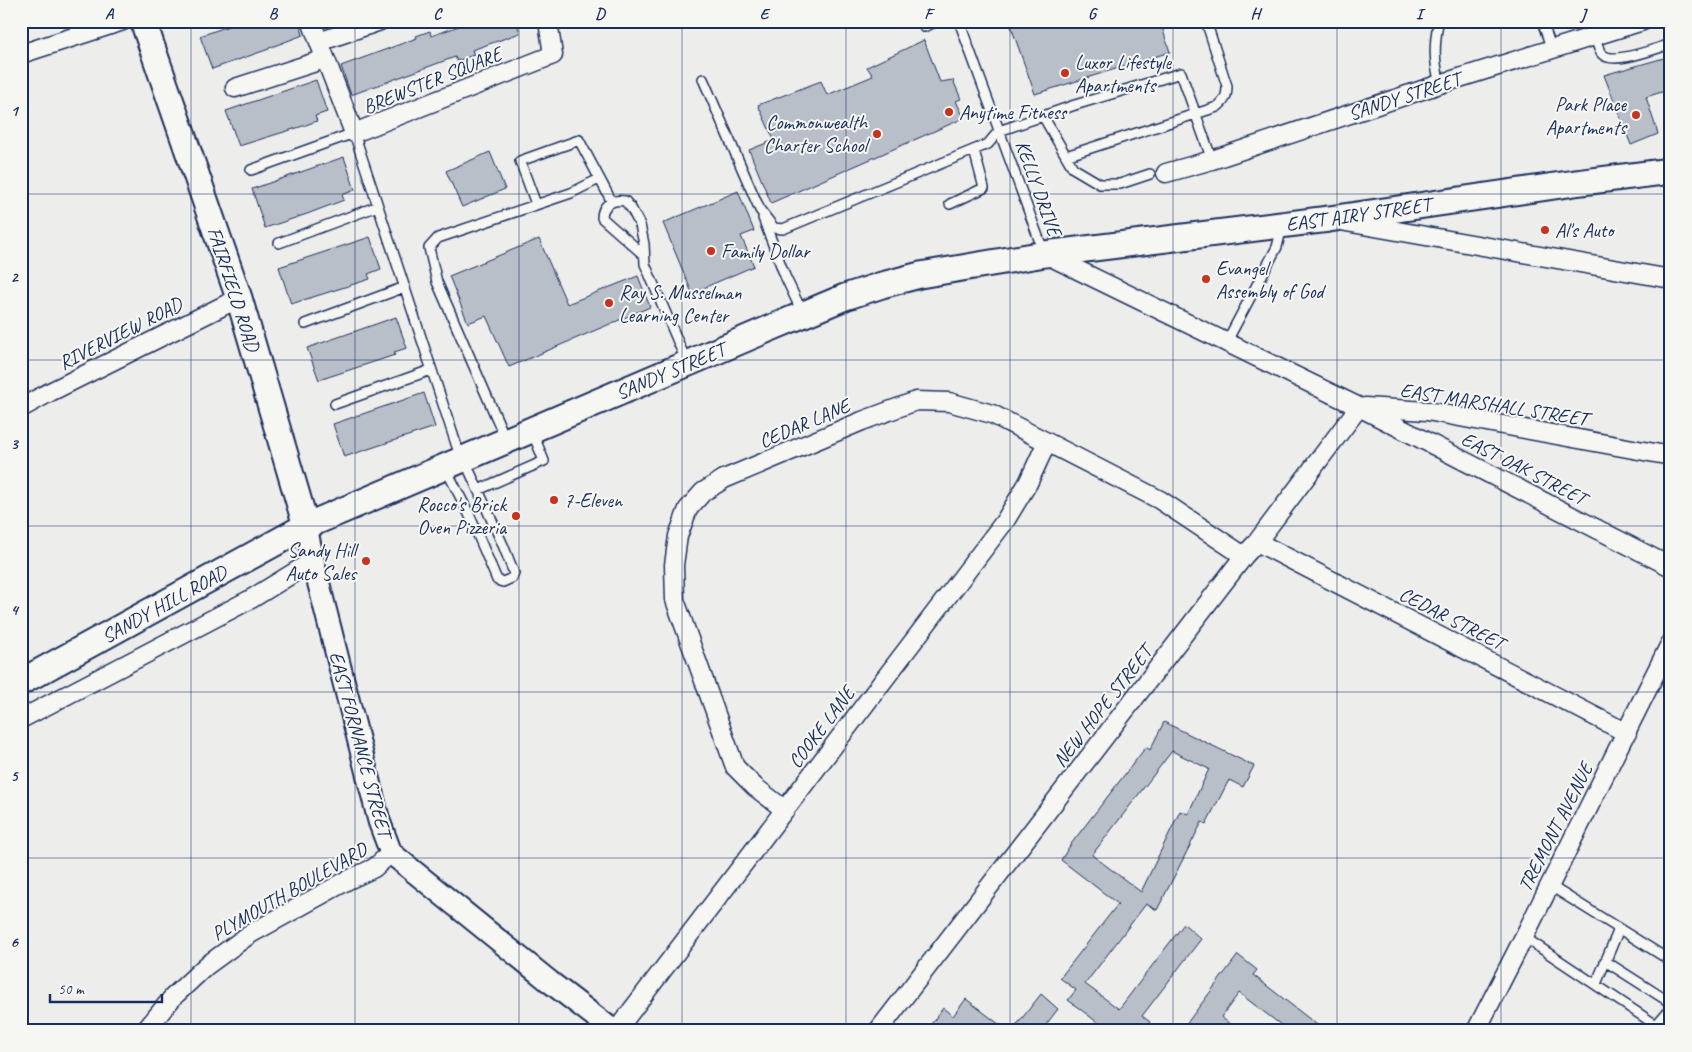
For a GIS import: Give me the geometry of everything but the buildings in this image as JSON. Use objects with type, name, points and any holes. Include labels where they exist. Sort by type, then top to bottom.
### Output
[{"type":"main road","name":"FAIRFIELD ROAD","points":[[143,21],[239,298],[306,526]]},
{"type":"main road","name":"EAST AIRY STREET","points":[[1045,254],[1329,219],[1671,171]]},
{"type":"main road","name":"SANDY STREET","points":[[306,526],[845,297],[911,277],[1045,254]]},
{"type":"main road","name":"SANDY HILL ROAD","points":[[21,682],[306,526]]},
{"type":"street","points":[[21,54],[123,21]]},
{"type":"street","name":"BREWSTER SQUARE","points":[[311,21],[354,134],[553,55],[548,21]]},
{"type":"street","points":[[319,42],[361,24],[380,21]]},
{"type":"street","name":"SANDY STREET","points":[[1158,174],[1212,160],[1440,84],[1552,50],[1599,30],[1644,21]]},
{"type":"street","points":[[235,88],[325,59]]},
{"type":"street","points":[[1329,219],[1671,279]]},
{"type":"street","name":"EAST MARSHALL STREET","points":[[1045,254],[1359,407],[1427,411],[1671,456]]},
{"type":"street","name":"RIVERVIEW ROAD","points":[[21,408],[239,298]]},
{"type":"street","name":"CEDAR LANE","points":[[784,810],[734,767],[675,600],[674,565],[678,536],[688,509],[702,492],[724,479],[862,421],[916,401],[949,402],[992,414],[1160,500],[1244,556]]},
{"type":"street","name":"NEW HOPE STREET","points":[[878,1031],[1244,556],[1257,542],[1359,407]]},
{"type":"street","name":"EAST OAK STREET","points":[[1359,407],[1671,567]]},
{"type":"street","name":"COOKE LANE","points":[[615,1031],[1005,521],[1028,484],[1047,442]]},
{"type":"street","name":"FAIRFIELD ROAD","points":[[306,526],[313,561]]},
{"type":"street","name":"CEDAR STREET","points":[[1257,542],[1627,733]]},
{"type":"street","points":[[21,719],[250,599],[313,561]]},
{"type":"street","name":"EAST FORNANCE STREET","points":[[313,561],[378,821],[391,853],[550,982],[615,1031]]},
{"type":"street","name":"TREMONT AVENUE","points":[[1476,1031],[1671,642]]},
{"type":"street","name":"PLYMOUTH BOULEVARD","points":[[145,1031],[173,997],[206,966],[250,934],[348,880],[374,868],[391,853]]},
{"type":"lane","points":[[924,27],[937,21]]},
{"type":"lane","name":"KELLY DRIVE","points":[[959,21],[1045,254]]},
{"type":"lane","points":[[1066,156],[1217,107],[1222,103],[1227,96],[1226,79],[1206,21]]},
{"type":"lane","points":[[1440,21],[1435,38],[1434,57],[1440,84]]},
{"type":"lane","points":[[1542,21],[1552,50]]},
{"type":"lane","points":[[1599,30],[1601,54],[1608,58],[1617,59],[1671,44]]},
{"type":"lane","points":[[760,210],[774,228],[783,230],[988,144],[999,131],[1075,104],[1181,73],[1212,160]]},
{"type":"lane","points":[[703,79],[803,315]]},
{"type":"lane","points":[[1043,116],[1073,168],[1100,184],[1120,184],[1158,174]]},
{"type":"lane","points":[[251,170],[354,134],[431,370],[457,462],[469,514],[497,580],[504,582],[512,578],[514,573],[478,490],[457,462]]},
{"type":"lane","points":[[536,204],[520,161],[579,140],[612,202]]},
{"type":"lane","points":[[950,204],[984,188],[974,150]]},
{"type":"lane","points":[[506,441],[437,282],[429,248],[438,238],[571,193],[599,178]]},
{"type":"lane","points":[[644,255],[602,218],[602,213],[616,199],[625,201],[631,208],[642,231],[645,264],[687,364]]},
{"type":"lane","points":[[279,243],[378,206]]},
{"type":"lane","points":[[1226,342],[1277,246],[1283,225]]},
{"type":"lane","points":[[305,324],[405,288]]},
{"type":"lane","points":[[335,404],[431,370]]},
{"type":"lane","points":[[478,490],[544,461],[532,430]]},
{"type":"lane","points":[[1549,885],[1671,961]]},
{"type":"lane","points":[[1596,984],[1619,929]]},
{"type":"lane","points":[[1524,938],[1656,1024],[1671,1008]]},
{"type":"lane","points":[[1606,961],[1671,1002]]},
{"type":"place","name":"Luxor Lifestyle Apartments","points":[[1065,73]]},
{"type":"place","name":"Anytime Fitness","points":[[949,112]]},
{"type":"place","name":"Park Place Apartments","points":[[1636,115]]},
{"type":"place","name":"Commonwealth Charter School","points":[[877,134]]},
{"type":"place","name":"Al's Auto","points":[[1545,230]]},
{"type":"place","name":"Family Dollar","points":[[711,251]]},
{"type":"place","name":"Evangel Assembly of God","points":[[1206,279]]},
{"type":"place","name":"Ray S. Musselman Learning Center","points":[[609,303]]},
{"type":"place","name":"7-Eleven","points":[[554,500]]},
{"type":"place","name":"Rocco's Brick Oven Pizzeria","points":[[516,516]]},
{"type":"place","name":"Sandy Hill Auto Sales","points":[[366,561]]}]
